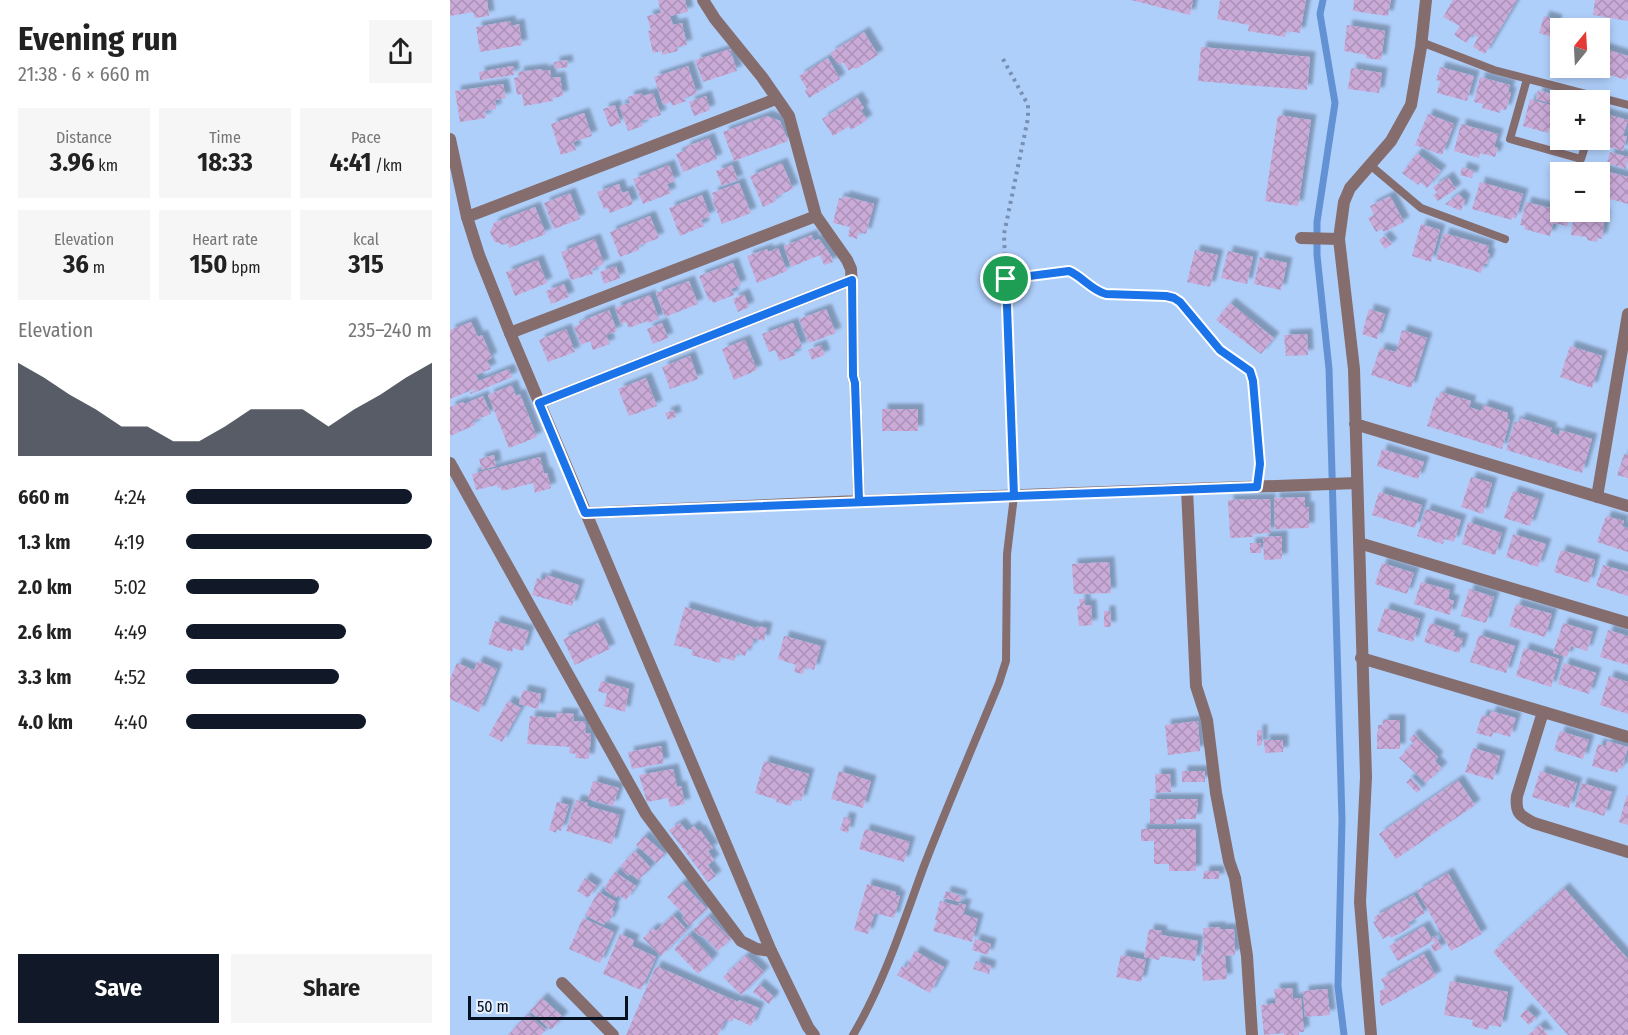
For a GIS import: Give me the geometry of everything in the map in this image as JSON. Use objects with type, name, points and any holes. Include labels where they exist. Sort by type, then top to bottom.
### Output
[{"type":"street","points":[[703,0],[789,116],[816,216],[851,269],[859,501]]},
{"type":"street","points":[[1371,1035],[1360,902],[1366,777],[1359,543],[1353,483],[1354,369],[1335,239],[1344,202],[1350,188],[1391,141],[1411,105],[1426,0]]},
{"type":"street","points":[[467,217],[776,99]]},
{"type":"street","points":[[450,139],[456,186],[479,255],[510,333],[771,951],[808,1032]]},
{"type":"street","points":[[510,333],[816,216]]},
{"type":"street","points":[[1301,238],[1335,239]]},
{"type":"street","points":[[539,403],[852,280]]},
{"type":"street","points":[[1597,497],[1628,314]]},
{"type":"street","points":[[1355,424],[1628,506]]},
{"type":"street","points":[[450,463],[646,814],[741,941],[757,950],[771,951]]},
{"type":"street","points":[[585,513],[1353,483]]},
{"type":"street","points":[[1186,489],[1196,686],[1208,720],[1216,793],[1229,861],[1235,878],[1247,956],[1252,1035]]},
{"type":"street","points":[[1359,543],[1628,623]]},
{"type":"street","points":[[1361,657],[1628,737]]},
{"type":"street","points":[[1543,712],[1518,796],[1516,806],[1521,817],[1533,823],[1628,852]]},
{"type":"street","points":[[562,983],[613,1035]]},
{"type":"lane","points":[[1421,42],[1494,70],[1567,90]]},
{"type":"lane","points":[[1527,79],[1510,139],[1581,159],[1584,150]]},
{"type":"lane","points":[[1610,101],[1628,105]]},
{"type":"lane","points":[[1370,165],[1421,208],[1505,239]]},
{"type":"lane","points":[[853,1035],[868,1010],[889,959],[1006,661],[1007,554],[1014,496]]},
{"type":"path","points":[[1003,59],[1029,111],[1004,234],[1014,496]]},
{"type":"path","points":[[1006,279],[1069,271],[1106,294],[1166,296],[1180,302],[1220,350],[1250,371],[1253,381],[1260,464],[1257,487]]},
{"type":"building","points":[[450,0],[487,0],[489,16],[475,18],[473,12],[450,16]]},
{"type":"building","points":[[658,0],[685,0],[688,12],[670,16],[673,25],[682,23],[687,45],[677,47],[678,51],[662,55],[662,51],[653,53],[648,31],[651,30],[647,16],[661,13]]},
{"type":"building","points":[[1131,0],[1193,0],[1190,15]]},
{"type":"building","points":[[1220,0],[1306,0],[1300,33],[1286,31],[1285,37],[1248,31],[1249,25],[1217,19]]},
{"type":"building","points":[[1354,0],[1391,0],[1388,16],[1353,11]]},
{"type":"building","points":[[1453,0],[1517,0],[1485,54],[1473,47],[1478,37],[1472,34],[1467,43],[1454,35],[1460,26],[1443,17]]},
{"type":"building","points":[[1595,0],[1628,0],[1628,21],[1593,15]]},
{"type":"building","points":[[1544,16],[1550,18],[1550,36],[1539,33]]},
{"type":"building","points":[[510,21],[511,26],[519,24],[522,45],[480,52],[476,27]]},
{"type":"building","points":[[1347,25],[1385,31],[1381,60],[1344,51]]},
{"type":"building","points":[[864,32],[878,55],[849,71],[843,62],[838,65],[830,53]]},
{"type":"building","points":[[1201,47],[1310,57],[1307,90],[1198,81]]},
{"type":"building","points":[[730,49],[737,71],[703,82],[695,60]]},
{"type":"building","points":[[1610,50],[1628,56],[1626,80],[1610,75]]},
{"type":"building","points":[[828,58],[840,79],[809,98],[805,91],[807,89],[799,76]]},
{"type":"building","points":[[567,60],[568,67],[555,69],[554,62]]},
{"type":"building","points":[[513,66],[514,75],[480,80],[479,72]]},
{"type":"building","points":[[688,66],[697,94],[684,98],[686,101],[672,106],[671,102],[663,105],[654,77]]},
{"type":"building","points":[[1440,67],[1474,76],[1467,101],[1437,93],[1440,81],[1436,80]]},
{"type":"building","points":[[1351,68],[1382,73],[1379,93],[1348,89]]},
{"type":"building","points":[[542,69],[542,71],[550,70],[551,78],[560,77],[563,96],[552,98],[553,101],[524,106],[522,94],[517,95],[514,78],[519,77],[518,72]]},
{"type":"building","points":[[1480,77],[1510,85],[1508,92],[1511,93],[1506,110],[1501,109],[1500,113],[1482,108],[1483,104],[1474,102]]},
{"type":"building","points":[[503,84],[506,98],[495,100],[496,109],[485,111],[486,118],[460,122],[455,91]]},
{"type":"building","points":[[1538,90],[1550,94],[1550,103],[1536,99]]},
{"type":"building","points":[[641,93],[643,96],[653,93],[661,115],[641,121],[643,126],[628,131],[619,106],[630,103],[628,97]]},
{"type":"building","points":[[706,96],[710,110],[694,116],[689,102]]},
{"type":"building","points":[[857,97],[864,108],[861,110],[867,120],[851,130],[849,126],[833,136],[822,119]]},
{"type":"building","points":[[1530,99],[1550,105],[1548,133],[1523,126]]},
{"type":"building","points":[[615,105],[621,123],[610,127],[603,109]]},
{"type":"building","points":[[584,113],[592,136],[573,142],[576,150],[561,155],[551,124]]},
{"type":"building","points":[[1428,114],[1454,124],[1442,155],[1415,145]]},
{"type":"building","points":[[1278,115],[1311,120],[1298,206],[1265,201]]},
{"type":"building","points":[[1610,115],[1628,120],[1623,136],[1627,136],[1623,151],[1610,147]]},
{"type":"building","points":[[767,116],[780,121],[788,141],[734,161],[723,132]]},
{"type":"building","points":[[1461,124],[1498,134],[1494,147],[1498,148],[1495,157],[1480,153],[1479,158],[1454,151]]},
{"type":"building","points":[[709,138],[717,159],[683,172],[676,154],[686,150],[685,147]]},
{"type":"building","points":[[1610,152],[1628,157],[1626,169],[1607,162]]},
{"type":"building","points":[[1417,153],[1441,171],[1427,188],[1420,182],[1418,185],[1402,173]]},
{"type":"building","points":[[782,163],[793,189],[775,197],[776,201],[763,207],[750,176]]},
{"type":"building","points":[[669,165],[675,181],[667,184],[671,193],[643,204],[633,179]]},
{"type":"building","points":[[732,165],[738,180],[722,186],[716,171]]},
{"type":"building","points":[[1462,167],[1474,171],[1472,178],[1460,175]]},
{"type":"building","points":[[1610,172],[1628,177],[1628,204],[1610,199]]},
{"type":"building","points":[[1448,177],[1456,189],[1438,201],[1433,195],[1437,193],[1433,187]]},
{"type":"building","points":[[1480,182],[1523,194],[1516,218],[1512,217],[1512,220],[1472,209]]},
{"type":"building","points":[[739,183],[751,213],[722,224],[712,199],[714,198],[712,193]]},
{"type":"building","points":[[619,184],[622,193],[628,191],[633,204],[610,213],[608,208],[604,209],[597,192]]},
{"type":"building","points":[[570,193],[580,219],[554,229],[544,203]]},
{"type":"building","points":[[1459,194],[1465,200],[1461,211],[1445,204]]},
{"type":"building","points":[[702,195],[710,216],[701,220],[704,226],[680,236],[669,208]]},
{"type":"building","points":[[844,196],[874,204],[866,234],[859,232],[857,239],[848,236],[850,227],[833,223],[839,198],[844,199]]},
{"type":"building","points":[[1390,196],[1404,222],[1384,232],[1382,229],[1376,232],[1368,218],[1374,215],[1370,206]]},
{"type":"building","points":[[1526,202],[1550,208],[1550,222],[1568,222],[1567,226],[1553,223],[1550,236],[1524,229],[1525,226],[1520,225]]},
{"type":"building","points":[[535,207],[546,234],[509,248],[508,243],[503,245],[494,241],[490,232],[494,223]]},
{"type":"building","points":[[650,216],[659,238],[638,246],[639,250],[620,257],[610,232]]},
{"type":"building","points":[[1573,222],[1604,222],[1602,239],[1598,238],[1597,242],[1587,240],[1587,237],[1571,235]]},
{"type":"building","points":[[1421,224],[1440,230],[1431,262],[1412,256]]},
{"type":"building","points":[[1444,233],[1489,246],[1487,253],[1490,254],[1481,273],[1436,259]]},
{"type":"building","points":[[812,235],[814,241],[819,239],[833,262],[824,265],[820,255],[791,267],[784,246]]},
{"type":"building","points":[[1385,236],[1392,244],[1385,249],[1379,240]]},
{"type":"building","points":[[595,239],[604,264],[592,269],[593,274],[571,280],[561,252]]},
{"type":"building","points":[[778,248],[787,271],[757,283],[747,256]]},
{"type":"building","points":[[1195,250],[1218,255],[1210,287],[1187,282]]},
{"type":"building","points":[[1228,251],[1253,257],[1247,284],[1221,278]]},
{"type":"building","points":[[1260,257],[1287,263],[1281,290],[1254,284]]},
{"type":"building","points":[[538,260],[547,283],[515,296],[506,272]]},
{"type":"building","points":[[733,263],[741,285],[731,289],[734,295],[713,303],[712,300],[709,301],[699,276]]},
{"type":"building","points":[[616,266],[620,278],[604,284],[600,272]]},
{"type":"building","points":[[689,281],[698,304],[665,317],[656,293]]},
{"type":"building","points":[[564,284],[569,297],[551,304],[546,291]]},
{"type":"building","points":[[744,294],[749,307],[738,312],[733,299]]},
{"type":"building","points":[[650,295],[659,319],[629,328],[626,322],[621,324],[615,308]]},
{"type":"building","points":[[1230,303],[1274,338],[1261,354],[1216,320]]},
{"type":"building","points":[[826,309],[836,333],[809,343],[799,319]]},
{"type":"building","points":[[1369,309],[1385,314],[1377,339],[1362,334]]},
{"type":"building","points":[[609,310],[617,331],[606,335],[610,344],[593,350],[590,341],[581,345],[574,327],[580,324],[579,322]]},
{"type":"building","points":[[471,322],[478,337],[482,335],[492,358],[487,360],[491,369],[476,375],[479,381],[509,369],[512,377],[471,394],[470,392],[474,389],[450,399],[450,330]]},
{"type":"building","points":[[662,323],[668,338],[653,344],[647,329]]},
{"type":"building","points":[[793,323],[802,347],[793,350],[796,355],[780,361],[775,350],[769,352],[762,334]]},
{"type":"building","points":[[566,329],[575,352],[548,362],[539,340]]},
{"type":"building","points":[[1402,330],[1427,338],[1411,388],[1371,375],[1380,348],[1396,352]]},
{"type":"building","points":[[1307,334],[1308,355],[1286,356],[1284,335]]},
{"type":"building","points":[[745,340],[757,370],[734,380],[722,349]]},
{"type":"building","points":[[821,345],[825,355],[812,360],[808,350]]},
{"type":"building","points":[[1570,346],[1602,356],[1592,388],[1560,377]]},
{"type":"building","points":[[690,356],[698,379],[670,389],[662,367]]},
{"type":"building","points":[[646,378],[657,406],[629,416],[618,389]]},
{"type":"building","points":[[512,385],[516,396],[520,394],[537,437],[509,448],[488,395]]},
{"type":"building","points":[[1441,392],[1471,401],[1469,407],[1481,411],[1483,405],[1508,413],[1507,419],[1510,420],[1502,449],[1427,426],[1436,397],[1439,398]]},
{"type":"building","points":[[483,396],[491,414],[473,421],[475,425],[450,436],[450,407]]},
{"type":"building","points":[[882,409],[918,409],[918,431],[882,431]]},
{"type":"building","points":[[674,410],[676,417],[668,420],[665,413]]},
{"type":"building","points":[[1520,418],[1552,428],[1550,432],[1559,435],[1560,430],[1592,439],[1582,473],[1506,450],[1515,421],[1519,423]]},
{"type":"building","points":[[1382,449],[1424,462],[1418,479],[1377,466]]},
{"type":"building","points":[[1624,454],[1628,455],[1628,478],[1617,475]]},
{"type":"building","points":[[494,455],[496,466],[482,470],[479,459]]},
{"type":"building","points":[[540,457],[551,488],[535,493],[533,483],[502,491],[497,485],[476,490],[472,474]]},
{"type":"building","points":[[1471,477],[1492,483],[1483,514],[1461,507]]},
{"type":"building","points":[[1513,491],[1539,499],[1530,526],[1504,518]]},
{"type":"building","points":[[1379,492],[1422,505],[1415,528],[1372,515]]},
{"type":"building","points":[[1305,497],[1305,507],[1309,507],[1309,528],[1275,529],[1274,498]]},
{"type":"building","points":[[1270,499],[1271,533],[1230,538],[1228,500]]},
{"type":"building","points":[[1426,509],[1461,520],[1454,542],[1444,539],[1443,544],[1417,536]]},
{"type":"building","points":[[1606,516],[1624,521],[1622,526],[1628,528],[1628,552],[1597,542]]},
{"type":"building","points":[[1468,522],[1502,533],[1495,555],[1462,544]]},
{"type":"building","points":[[1513,534],[1546,544],[1538,567],[1506,557]]},
{"type":"building","points":[[1282,536],[1282,559],[1264,560],[1263,537]]},
{"type":"building","points":[[1250,543],[1261,543],[1261,553],[1250,553]]},
{"type":"building","points":[[1561,550],[1595,560],[1589,583],[1554,572]]},
{"type":"building","points":[[1109,562],[1111,593],[1074,594],[1072,564]]},
{"type":"building","points":[[1382,563],[1414,573],[1407,594],[1375,584]]},
{"type":"building","points":[[1603,565],[1628,572],[1628,596],[1596,586]]},
{"type":"building","points":[[546,575],[579,585],[572,606],[532,595],[537,578],[545,580]]},
{"type":"building","points":[[1421,582],[1450,590],[1448,599],[1454,601],[1450,615],[1414,604]]},
{"type":"building","points":[[1469,589],[1494,597],[1486,623],[1461,616]]},
{"type":"building","points":[[1079,599],[1085,599],[1085,605],[1091,605],[1092,625],[1079,626],[1077,606],[1080,606]]},
{"type":"building","points":[[1516,604],[1552,614],[1545,637],[1509,626]]},
{"type":"building","points":[[685,607],[757,628],[758,626],[767,628],[764,641],[754,638],[751,649],[748,647],[745,656],[737,653],[734,661],[721,657],[720,663],[691,655],[693,650],[674,645]]},
{"type":"building","points":[[1385,608],[1420,619],[1413,642],[1377,631]]},
{"type":"building","points":[[1104,611],[1110,611],[1111,627],[1104,627]]},
{"type":"building","points":[[495,621],[529,631],[523,651],[513,648],[512,652],[488,644]]},
{"type":"building","points":[[598,623],[610,649],[575,665],[563,639]]},
{"type":"building","points":[[1430,623],[1455,631],[1453,636],[1463,639],[1459,653],[1424,642]]},
{"type":"building","points":[[1563,623],[1593,632],[1587,651],[1571,646],[1567,657],[1553,653]]},
{"type":"building","points":[[1608,630],[1628,636],[1628,665],[1600,657]]},
{"type":"building","points":[[1479,635],[1515,646],[1506,673],[1470,662]]},
{"type":"building","points":[[784,636],[821,646],[814,670],[805,667],[803,674],[794,672],[796,665],[778,659]]},
{"type":"building","points":[[1524,648],[1559,659],[1551,687],[1516,676]]},
{"type":"building","points":[[478,661],[497,669],[479,712],[450,699],[450,679],[457,663],[474,670]]},
{"type":"building","points":[[1564,663],[1596,673],[1589,694],[1558,684]]},
{"type":"building","points":[[1609,676],[1628,682],[1628,714],[1600,705]]},
{"type":"building","points":[[601,681],[629,689],[625,712],[604,706],[607,694],[598,691]]},
{"type":"building","points":[[523,690],[541,694],[538,709],[519,704]]},
{"type":"building","points":[[508,701],[521,708],[502,742],[489,735]]},
{"type":"building","points":[[1491,711],[1516,718],[1510,737],[1493,732],[1492,737],[1476,733],[1482,715],[1489,717]]},
{"type":"building","points":[[557,713],[574,714],[573,721],[586,722],[585,733],[591,734],[589,759],[575,758],[576,754],[569,753],[570,747],[527,744],[530,716],[556,718]]},
{"type":"building","points":[[1383,720],[1400,720],[1400,749],[1377,749],[1378,725],[1383,725]]},
{"type":"building","points":[[1198,721],[1200,751],[1168,755],[1165,725]]},
{"type":"building","points":[[1257,730],[1262,730],[1262,745],[1257,746]]},
{"type":"building","points":[[1560,731],[1589,740],[1583,759],[1554,750]]},
{"type":"building","points":[[1414,734],[1438,757],[1435,761],[1442,768],[1426,783],[1399,758],[1413,743],[1409,739]]},
{"type":"building","points":[[1264,740],[1283,740],[1283,752],[1265,753]]},
{"type":"building","points":[[1607,741],[1628,747],[1622,769],[1619,768],[1617,773],[1592,766],[1598,744],[1606,746]]},
{"type":"building","points":[[661,746],[664,763],[632,769],[628,752]]},
{"type":"building","points":[[1473,748],[1500,756],[1493,780],[1465,772]]},
{"type":"building","points":[[764,761],[809,774],[801,801],[793,799],[791,806],[755,793]]},
{"type":"building","points":[[673,769],[677,787],[681,786],[685,804],[670,807],[668,798],[647,802],[639,775]]},
{"type":"building","points":[[839,771],[871,781],[863,808],[831,799]]},
{"type":"building","points":[[1182,771],[1205,771],[1205,782],[1182,782]]},
{"type":"building","points":[[1540,771],[1577,783],[1569,808],[1532,797]]},
{"type":"building","points":[[1155,774],[1170,774],[1171,792],[1156,793]]},
{"type":"building","points":[[1411,778],[1421,789],[1417,793],[1406,782]]},
{"type":"building","points":[[1458,780],[1475,805],[1396,859],[1379,834]]},
{"type":"building","points":[[593,781],[619,788],[613,806],[588,799]]},
{"type":"building","points":[[1582,783],[1612,792],[1604,816],[1575,807]]},
{"type":"building","points":[[1628,796],[1628,825],[1619,822]]},
{"type":"building","points":[[1150,799],[1198,799],[1196,819],[1176,819],[1176,824],[1150,824]]},
{"type":"building","points":[[576,800],[588,803],[587,806],[620,815],[612,844],[566,831]]},
{"type":"building","points":[[557,802],[569,805],[561,831],[557,829],[556,833],[549,830]]},
{"type":"building","points":[[844,817],[851,819],[848,833],[840,830]]},
{"type":"building","points":[[680,823],[687,831],[694,826],[698,831],[700,830],[713,848],[708,851],[714,860],[708,865],[716,876],[708,882],[669,830]]},
{"type":"building","points":[[865,829],[910,842],[904,862],[859,849]]},
{"type":"building","points":[[1141,829],[1196,829],[1196,871],[1169,871],[1169,864],[1154,864],[1154,841],[1141,841]]},
{"type":"building","points":[[644,836],[665,854],[657,863],[636,845]]},
{"type":"building","points":[[635,851],[651,868],[638,880],[631,873],[628,876],[621,868],[623,867],[621,865]]},
{"type":"building","points":[[1204,871],[1219,871],[1219,879],[1203,879]]},
{"type":"building","points":[[615,872],[636,886],[626,900],[618,895],[616,898],[605,890],[607,887],[605,886]]},
{"type":"building","points":[[1448,873],[1482,934],[1451,951],[1417,891]]},
{"type":"building","points":[[585,878],[597,886],[588,898],[577,891]]},
{"type":"building","points":[[682,883],[707,909],[689,926],[682,918],[684,915],[667,897]]},
{"type":"building","points":[[867,884],[896,892],[895,895],[900,896],[894,918],[875,913],[868,934],[854,930]]},
{"type":"building","points":[[1564,888],[1628,959],[1628,1035],[1568,1035],[1493,952]]},
{"type":"building","points":[[946,891],[962,896],[960,902],[944,898]]},
{"type":"building","points":[[598,892],[616,902],[612,910],[614,912],[608,923],[606,921],[604,925],[585,915]]},
{"type":"building","points":[[1414,895],[1425,913],[1408,923],[1411,927],[1391,938],[1389,935],[1383,939],[1373,922],[1376,921],[1374,917]]},
{"type":"building","points":[[940,901],[958,906],[959,903],[966,905],[963,914],[978,919],[972,942],[933,931]]},
{"type":"building","points":[[673,915],[687,930],[661,956],[643,938],[653,928],[656,931]]},
{"type":"building","points":[[708,916],[731,939],[718,951],[702,935],[701,937],[693,930]]},
{"type":"building","points":[[583,918],[614,932],[600,963],[569,949]]},
{"type":"building","points":[[1424,926],[1433,941],[1398,961],[1389,946]]},
{"type":"building","points":[[1220,927],[1220,929],[1234,929],[1235,955],[1225,956],[1227,979],[1203,981],[1201,954],[1204,953],[1203,928]]},
{"type":"building","points":[[1149,929],[1162,931],[1161,935],[1198,941],[1195,961],[1160,956],[1159,960],[1144,957]]},
{"type":"building","points":[[620,934],[634,940],[632,946],[656,957],[641,990],[603,974]]},
{"type":"building","points":[[689,934],[713,959],[698,974],[674,949]]},
{"type":"building","points":[[1435,936],[1442,948],[1434,952],[1431,945],[1435,943],[1432,937]]},
{"type":"building","points":[[975,939],[991,944],[988,955],[972,950]]},
{"type":"building","points":[[915,951],[944,967],[930,993],[897,975],[902,966],[906,968]]},
{"type":"building","points":[[1424,954],[1436,976],[1382,1006],[1380,991],[1386,988],[1381,979]]},
{"type":"building","points":[[746,955],[764,972],[741,995],[723,977]]},
{"type":"building","points":[[1121,955],[1146,960],[1141,982],[1116,977]]},
{"type":"building","points":[[976,961],[991,966],[989,974],[973,969]]},
{"type":"building","points":[[656,966],[738,1002],[739,1000],[759,1008],[751,1026],[734,1018],[732,1022],[726,1019],[718,1035],[626,1035]]},
{"type":"building","points":[[1450,981],[1508,992],[1501,1027],[1489,1025],[1488,1030],[1472,1026],[1473,1020],[1444,1015]]},
{"type":"building","points":[[759,984],[774,997],[769,1004],[753,992]]},
{"type":"building","points":[[1292,988],[1293,999],[1301,998],[1304,1032],[1299,1032],[1299,1035],[1284,1035],[1284,1033],[1264,1035],[1261,1005],[1276,1003],[1274,989]]},
{"type":"building","points":[[1327,989],[1330,1015],[1305,1017],[1303,991]]},
{"type":"building","points":[[542,998],[563,1017],[551,1030],[530,1011]]},
{"type":"building","points":[[1526,1009],[1536,1018],[1529,1025],[1520,1016]]},
{"type":"building","points":[[528,1014],[546,1030],[541,1035],[508,1035]]},
{"type":"building","points":[[1540,1025],[1548,1035],[1528,1035]]},
{"type":"waterway","points":[[1323,0],[1320,14],[1335,103],[1317,222],[1317,255],[1329,369],[1342,820],[1338,986],[1344,1035]]},
{"type":"route","points":[[1069,271],[1092,288],[1106,294],[1166,296],[1180,302],[1220,350],[1250,371],[1253,381],[1260,464],[1257,487],[585,513],[539,403],[852,280],[853,376],[859,501],[1014,496],[1006,279],[1069,271]]}]
